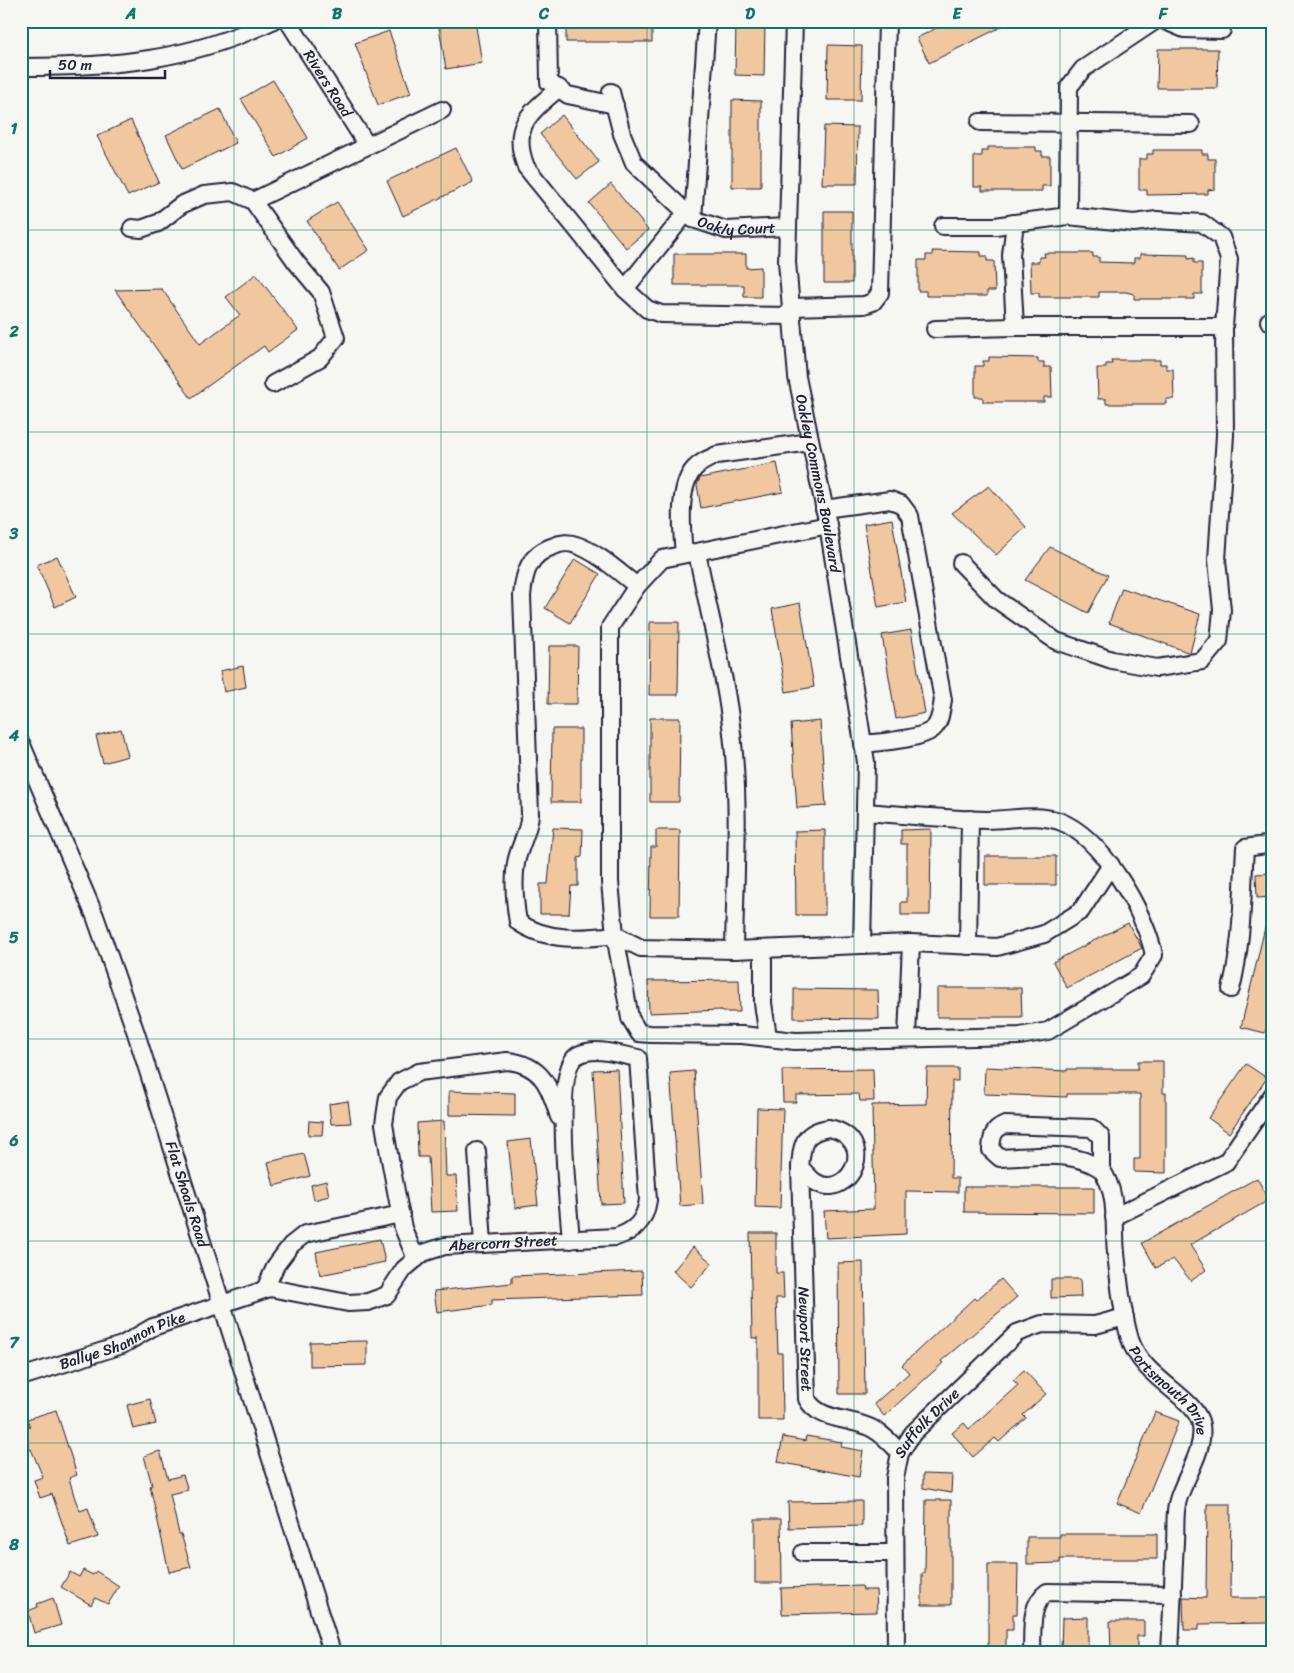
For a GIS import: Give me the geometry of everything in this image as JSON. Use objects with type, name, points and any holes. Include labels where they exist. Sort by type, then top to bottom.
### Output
[{"type":"street","points":[[21,67],[136,62],[175,56],[212,46],[272,21]]},
{"type":"street","name":"Rivers Road","points":[[288,21],[367,145]]},
{"type":"street","points":[[548,21],[548,77],[549,82],[559,88],[527,116],[522,126],[521,155],[526,167],[625,289],[647,309],[662,314],[791,311],[864,305],[873,302],[880,293],[887,21]]},
{"type":"street","points":[[625,289],[690,216],[707,21]]},
{"type":"street","name":"Oakley Commons Boulevard","points":[[794,21],[787,262],[797,377],[826,517],[866,762],[862,945]]},
{"type":"street","points":[[1068,216],[1068,87],[1083,69],[1154,21]]},
{"type":"street","points":[[1165,21],[1184,29],[1222,30]]},
{"type":"street","name":"Oakly Court","points":[[559,88],[568,95],[613,98],[622,134],[634,163],[690,216],[726,230],[788,227]]},
{"type":"street","points":[[253,200],[345,158],[367,145],[442,110]]},
{"type":"street","points":[[980,122],[1191,124]]},
{"type":"street","points":[[132,228],[142,229],[158,223],[181,205],[204,195],[233,192],[253,200],[296,262],[321,292],[336,338],[320,358],[273,384]]},
{"type":"street","points":[[943,226],[996,226],[1068,216],[1134,223],[1157,220],[1202,224],[1221,237],[1229,259],[1224,327],[1225,435],[1217,560],[1222,610],[1219,641],[1202,661],[1157,668],[1112,660],[1056,641],[997,600],[961,563]]},
{"type":"street","points":[[1015,223],[1011,255],[1015,327]]},
{"type":"street","points":[[935,329],[1224,327]]},
{"type":"street","points":[[734,950],[736,796],[733,743],[718,649],[690,553],[682,508],[692,471],[704,460],[717,455],[810,442]]},
{"type":"street","points":[[863,744],[920,735],[933,729],[940,718],[943,700],[910,516],[901,504],[890,500],[662,559],[637,586],[610,627],[610,882],[615,935],[630,1018],[640,1033],[768,1037],[795,1041],[907,1037],[1020,1036],[1048,1032],[1141,976],[1154,955],[1151,941],[1133,900],[1111,865],[1089,842],[1060,822],[1016,816],[990,820],[865,812]]},
{"type":"street","points":[[637,586],[576,544],[560,544],[542,549],[530,561],[524,577],[522,596],[530,814],[529,827],[516,863],[515,903],[518,922],[528,930],[577,939],[615,935],[642,948],[734,950],[910,943],[997,947],[1044,934],[1081,911],[1111,865]]},
{"type":"street","name":"Flat Shoals Road","points":[[21,743],[58,824],[98,925],[136,1033],[332,1652]]},
{"type":"street","points":[[968,946],[970,819]]},
{"type":"street","points":[[1231,989],[1239,958],[1242,930],[1245,848],[1273,844]]},
{"type":"street","points":[[907,1037],[910,943]]},
{"type":"street","points":[[763,949],[763,1003],[768,1037]]},
{"type":"street","name":"Abercorn Street","points":[[222,1303],[270,1288],[348,1303],[368,1302],[387,1295],[404,1269],[423,1254],[445,1246],[616,1237],[629,1233],[640,1224],[646,1213],[648,1200],[638,1058],[618,1053],[588,1052],[573,1060],[568,1069],[563,1131]]},
{"type":"street","points":[[416,1260],[403,1228],[384,1124],[388,1097],[399,1082],[419,1072],[507,1061],[520,1062],[531,1067],[547,1084],[563,1131],[571,1240]]},
{"type":"street","points":[[1114,1217],[1226,1162],[1273,1094]]},
{"type":"street","points":[[1004,1125],[1092,1128],[1101,1137],[1100,1170],[1088,1160],[1073,1156],[1000,1158],[992,1150],[992,1134],[997,1128],[1004,1125]]},
{"type":"street","points":[[477,1152],[483,1244]]},
{"type":"street","name":"Newport Street","points":[[800,1167],[807,1399],[811,1408],[819,1413],[854,1420],[873,1429],[900,1453]]},
{"type":"street","name":"Portsmouth Drive","points":[[1100,1170],[1108,1180],[1113,1194],[1116,1253],[1130,1341],[1142,1362],[1157,1378],[1190,1404],[1197,1414],[1201,1426],[1200,1446],[1177,1502],[1170,1652]]},
{"type":"street","points":[[265,1289],[276,1265],[291,1245],[305,1234],[401,1214]]},
{"type":"street","name":"Ballye Shannon Pike","points":[[21,1376],[122,1345],[153,1327],[222,1303]]},
{"type":"street","name":"Suffolk Drive","points":[[896,1652],[895,1478],[900,1453],[913,1433],[1016,1332],[1042,1324],[1095,1325],[1125,1317]]},
{"type":"street","points":[[803,1554],[896,1553]]},
{"type":"street","points":[[1032,1652],[1034,1607],[1038,1598],[1047,1592],[1173,1594]]},
{"type":"building","points":[[438,21],[475,21],[482,63],[446,69]]},
{"type":"building","points":[[566,21],[652,21],[652,42],[566,42]]},
{"type":"building","points":[[736,21],[765,21],[764,76],[735,75]]},
{"type":"building","points":[[950,21],[1013,21],[929,63],[917,38]]},
{"type":"building","points":[[389,31],[411,93],[378,105],[355,43]]},
{"type":"building","points":[[828,45],[862,46],[861,100],[827,100]]},
{"type":"building","points":[[1158,49],[1218,49],[1217,88],[1157,88]]},
{"type":"building","points":[[273,80],[308,138],[276,157],[241,99]]},
{"type":"building","points":[[732,100],[761,101],[761,187],[732,187]]},
{"type":"building","points":[[220,109],[236,143],[182,169],[166,135]]},
{"type":"building","points":[[562,115],[599,162],[577,179],[540,134]]},
{"type":"building","points":[[131,120],[159,182],[128,196],[97,136]]},
{"type":"building","points":[[824,126],[858,127],[857,184],[822,184]]},
{"type":"building","points":[[988,147],[1036,147],[1036,151],[1042,151],[1042,156],[1050,156],[1050,186],[1042,186],[1042,191],[982,191],[982,187],[974,187],[974,156],[982,156],[982,151],[988,151]]},
{"type":"building","points":[[456,148],[473,182],[403,216],[387,181]]},
{"type":"building","points":[[1153,150],[1202,150],[1202,154],[1208,154],[1208,159],[1215,159],[1215,189],[1208,190],[1208,194],[1147,195],[1147,190],[1139,190],[1139,159],[1147,159],[1147,154],[1153,154]]},
{"type":"building","points":[[611,184],[648,230],[626,248],[589,203]]},
{"type":"building","points":[[337,202],[369,250],[339,270],[307,221]]},
{"type":"building","points":[[824,211],[852,211],[852,283],[824,283]]},
{"type":"building","points":[[932,251],[981,252],[981,256],[987,256],[987,261],[994,261],[995,291],[987,291],[987,296],[926,296],[926,291],[918,291],[918,260],[926,260],[926,255],[933,255]]},
{"type":"building","points":[[1044,253],[1093,253],[1093,257],[1099,257],[1099,262],[1134,263],[1134,258],[1140,258],[1140,254],[1188,255],[1188,259],[1194,258],[1194,263],[1202,263],[1202,294],[1194,294],[1194,299],[1134,299],[1134,294],[1126,292],[1099,292],[1099,297],[1039,297],[1039,293],[1031,293],[1030,262],[1039,262],[1039,257],[1045,257]]},
{"type":"building","points":[[674,254],[746,254],[746,268],[761,267],[761,297],[744,297],[744,285],[674,285]]},
{"type":"building","points":[[256,274],[298,330],[268,352],[264,346],[191,398],[115,290],[162,289],[200,344],[240,315],[226,297]]},
{"type":"building","points":[[989,357],[1038,358],[1038,362],[1044,362],[1044,367],[1051,367],[1052,397],[1044,397],[1044,402],[983,402],[983,397],[975,397],[975,366],[983,366],[983,361],[989,361]]},
{"type":"building","points":[[1111,360],[1160,360],[1160,364],[1166,364],[1166,369],[1173,369],[1174,399],[1166,399],[1166,404],[1106,404],[1106,399],[1098,399],[1097,368],[1106,368],[1106,364],[1112,364]]},
{"type":"building","points":[[777,463],[783,492],[701,508],[697,485],[700,478]]},
{"type":"building","points":[[989,486],[1026,527],[996,555],[952,513]]},
{"type":"building","points":[[892,519],[906,602],[878,607],[864,524]]},
{"type":"building","points":[[1050,547],[1108,575],[1088,613],[1025,580]]},
{"type":"building","points":[[57,556],[76,597],[55,607],[37,565]]},
{"type":"building","points":[[575,559],[600,574],[570,623],[545,608]]},
{"type":"building","points":[[1122,588],[1200,614],[1190,653],[1109,623]]},
{"type":"building","points":[[800,603],[814,687],[786,692],[772,609]]},
{"type":"building","points":[[650,622],[679,622],[678,695],[649,695]]},
{"type":"building","points":[[911,630],[925,713],[896,719],[882,635]]},
{"type":"building","points":[[549,646],[578,646],[577,704],[548,704]]},
{"type":"building","points":[[243,666],[246,687],[224,692],[220,671]]},
{"type":"building","points":[[650,718],[680,718],[679,802],[650,802]]},
{"type":"building","points":[[820,721],[826,806],[797,808],[791,724]]},
{"type":"building","points":[[121,729],[128,756],[103,763],[96,736]]},
{"type":"building","points":[[552,729],[581,729],[581,802],[551,802]]},
{"type":"building","points":[[553,828],[583,829],[582,857],[578,858],[578,886],[571,886],[569,914],[540,914],[540,884],[548,884]]},
{"type":"building","points":[[931,829],[930,915],[901,915],[901,902],[907,902],[907,844],[901,844],[901,830]]},
{"type":"building","points":[[656,830],[680,830],[679,916],[650,916],[651,847],[656,847]]},
{"type":"building","points":[[825,830],[825,915],[796,915],[795,831]]},
{"type":"building","points":[[985,856],[1056,856],[1056,885],[985,885]]},
{"type":"building","points":[[1273,873],[1273,897],[1257,898],[1256,874]]},
{"type":"building","points":[[1268,915],[1273,916],[1273,999],[1265,1033],[1241,1027]]},
{"type":"building","points":[[1128,923],[1142,948],[1067,988],[1053,962]]},
{"type":"building","points":[[739,980],[740,1012],[722,1012],[721,1010],[649,1013],[648,981]]},
{"type":"building","points":[[937,988],[1021,988],[1022,1017],[937,1017]]},
{"type":"building","points":[[794,989],[878,990],[879,1019],[794,1018]]},
{"type":"building","points":[[1138,1061],[1163,1061],[1163,1093],[1166,1093],[1166,1173],[1134,1172],[1134,1159],[1140,1159],[1140,1094],[1067,1094],[1067,1097],[984,1094],[985,1067],[1067,1071],[1067,1069],[1138,1069]]},
{"type":"building","points":[[1246,1064],[1267,1078],[1229,1133],[1208,1118]]},
{"type":"building","points":[[927,1068],[958,1068],[958,1081],[952,1081],[951,1178],[958,1178],[958,1192],[906,1191],[906,1234],[826,1238],[824,1211],[874,1209],[872,1105],[926,1104]]},
{"type":"building","points":[[617,1069],[624,1203],[601,1204],[593,1070]]},
{"type":"building","points":[[873,1069],[874,1101],[860,1101],[859,1094],[796,1095],[796,1102],[783,1102],[782,1070]]},
{"type":"building","points":[[694,1071],[703,1204],[680,1206],[670,1073]]},
{"type":"building","points":[[449,1091],[515,1093],[515,1116],[449,1115]]},
{"type":"building","points":[[348,1101],[351,1123],[331,1124],[329,1104]]},
{"type":"building","points":[[757,1108],[783,1109],[780,1208],[755,1207]]},
{"type":"building","points":[[309,1121],[323,1122],[322,1135],[308,1135]]},
{"type":"building","points":[[444,1121],[446,1176],[456,1176],[458,1211],[431,1212],[428,1157],[418,1157],[417,1123]]},
{"type":"building","points":[[531,1139],[538,1205],[515,1208],[508,1142]]},
{"type":"building","points":[[304,1154],[310,1176],[274,1186],[268,1162]]},
{"type":"building","points":[[1257,1178],[1269,1200],[1190,1245],[1206,1270],[1191,1281],[1173,1259],[1156,1268],[1142,1243]]},
{"type":"building","points":[[326,1181],[329,1196],[314,1200],[311,1185]]},
{"type":"building","points":[[964,1187],[1094,1187],[1094,1213],[964,1212]]},
{"type":"building","points":[[750,1233],[776,1233],[776,1273],[783,1273],[784,1298],[776,1298],[778,1353],[782,1353],[783,1420],[758,1420],[758,1338],[752,1338]]},
{"type":"building","points":[[380,1239],[385,1262],[320,1275],[316,1252]]},
{"type":"building","points":[[693,1247],[712,1263],[691,1287],[673,1271]]},
{"type":"building","points":[[863,1262],[865,1394],[839,1394],[838,1263]]},
{"type":"building","points":[[642,1271],[643,1295],[492,1300],[492,1305],[437,1312],[434,1291],[512,1283],[512,1276]]},
{"type":"building","points":[[1001,1279],[1017,1297],[941,1361],[943,1363],[884,1416],[874,1404],[909,1373],[902,1365],[974,1298],[976,1300]]},
{"type":"building","points":[[1051,1279],[1080,1279],[1081,1297],[1051,1298]]},
{"type":"building","points":[[367,1341],[367,1365],[310,1366],[310,1342]]},
{"type":"building","points":[[1024,1370],[1046,1394],[1023,1415],[1026,1418],[999,1442],[995,1438],[973,1457],[952,1433],[964,1423],[969,1429],[1018,1385],[1013,1380]]},
{"type":"building","points":[[150,1399],[156,1424],[133,1429],[127,1405]]},
{"type":"building","points":[[56,1410],[77,1475],[69,1478],[75,1499],[80,1511],[88,1508],[98,1537],[70,1546],[52,1494],[40,1498],[34,1480],[43,1477],[31,1449],[25,1451],[21,1439],[21,1430],[30,1427],[27,1419]]},
{"type":"building","points":[[1155,1412],[1179,1421],[1141,1513],[1117,1503]]},
{"type":"building","points":[[806,1436],[842,1442],[841,1447],[863,1451],[859,1477],[778,1462],[783,1437],[805,1441]]},
{"type":"building","points":[[160,1451],[168,1479],[183,1475],[188,1490],[170,1494],[179,1534],[181,1534],[191,1567],[169,1572],[150,1486],[152,1485],[144,1456]]},
{"type":"building","points":[[923,1474],[952,1475],[951,1493],[923,1488]]},
{"type":"building","points":[[926,1500],[951,1500],[951,1605],[922,1605],[922,1573],[925,1573]]},
{"type":"building","points":[[862,1501],[862,1526],[789,1528],[788,1502]]},
{"type":"building","points":[[1207,1504],[1231,1504],[1230,1598],[1270,1598],[1270,1623],[1199,1624],[1199,1630],[1184,1630],[1183,1597],[1206,1598]]},
{"type":"building","points":[[755,1519],[781,1519],[782,1583],[755,1583]]},
{"type":"building","points":[[1060,1534],[1157,1534],[1157,1559],[1060,1559],[1060,1563],[1027,1564],[1027,1537],[1060,1537]]},
{"type":"building","points":[[988,1564],[1018,1564],[1017,1614],[1013,1614],[1013,1630],[1006,1630],[1006,1652],[988,1652]]},
{"type":"building","points":[[83,1570],[93,1575],[96,1571],[119,1586],[108,1604],[95,1598],[91,1605],[61,1587],[70,1572],[79,1577]]},
{"type":"building","points":[[862,1586],[863,1590],[876,1590],[877,1612],[782,1614],[781,1588]]},
{"type":"building","points":[[53,1598],[61,1625],[34,1633],[28,1611],[38,1607],[37,1604]]},
{"type":"building","points":[[1088,1617],[1088,1652],[1061,1652],[1062,1618]]},
{"type":"building","points":[[1110,1621],[1144,1621],[1144,1636],[1137,1636],[1137,1652],[1111,1652]]}]
